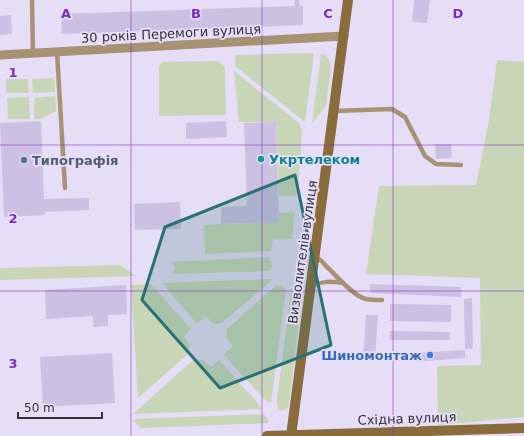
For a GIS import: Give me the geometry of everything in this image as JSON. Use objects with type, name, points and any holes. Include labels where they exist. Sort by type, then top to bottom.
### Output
[{"type":"main road","name":"Визволителів вулиця","points":[[291,436],[348,0]]},
{"type":"main road","name":"Східна вулиця","points":[[266,436],[524,428]]},
{"type":"street","name":"30 років Перемоги вулиця","points":[[0,55],[344,36]]},
{"type":"lane","points":[[32,0],[33,54]]},
{"type":"lane","points":[[57,52],[65,188]]},
{"type":"lane","points":[[334,111],[392,109],[405,117],[425,156],[436,164],[461,165]]},
{"type":"lane","points":[[315,258],[319,258],[357,295],[365,299],[382,300]]},
{"type":"lane","points":[[311,286],[328,281],[343,283]]},
{"type":"highlighted area","points":[[295,175],[331,345],[220,388],[142,300],[165,227]]},
{"type":"green space","points":[[314,53],[305,122],[235,66],[235,55]]},
{"type":"green space","points":[[321,54],[325,55],[331,66],[326,106],[312,123]]},
{"type":"green space","points":[[497,60],[524,62],[524,417],[438,425],[437,366],[481,365],[480,278],[366,274],[379,186],[476,185],[489,120]]},
{"type":"green space","points":[[219,61],[225,68],[226,115],[159,116],[159,67],[162,62]]},
{"type":"green space","points":[[234,71],[299,123],[302,130],[298,192],[295,196],[279,196],[276,122],[239,122]]},
{"type":"green space","points":[[54,78],[55,92],[33,93],[32,79]]},
{"type":"green space","points":[[6,79],[28,79],[29,93],[6,93]]},
{"type":"green space","points":[[55,96],[56,111],[41,119],[34,119],[34,98]]},
{"type":"green space","points":[[29,97],[30,119],[8,119],[7,98]]},
{"type":"green space","points":[[295,212],[292,239],[273,239],[271,251],[205,254],[204,225],[279,222],[279,213]]},
{"type":"green space","points":[[270,257],[272,267],[270,271],[172,274],[175,268],[171,262]]},
{"type":"green space","points":[[120,265],[136,276],[0,280],[0,268]]},
{"type":"green space","points":[[273,279],[222,323],[213,324],[206,316],[197,324],[162,283]]},
{"type":"green space","points":[[151,284],[191,329],[184,337],[190,344],[188,354],[138,398],[131,285]]},
{"type":"green space","points":[[282,285],[286,290],[271,402],[268,403],[224,355],[233,346],[226,338],[227,329],[275,286]]},
{"type":"green space","points":[[295,289],[298,289],[302,294],[289,404],[288,408],[281,411],[278,408],[277,399],[291,293]]},
{"type":"green space","points":[[193,360],[204,360],[211,367],[219,360],[263,409],[133,414]]},
{"type":"green space","points":[[264,414],[269,421],[268,423],[142,428],[134,422],[134,419]]},
{"type":"building","points":[[294,0],[299,0],[300,6],[303,6],[303,25],[62,34],[61,14],[295,6]]},
{"type":"building","points":[[414,0],[430,0],[427,23],[412,22]]},
{"type":"building","points":[[11,15],[12,34],[0,35],[0,16]]},
{"type":"building","points":[[41,121],[44,199],[89,198],[89,210],[45,212],[45,215],[4,217],[0,123]]},
{"type":"building","points":[[226,121],[227,137],[186,139],[186,123]]},
{"type":"building","name":"Укртелеком","points":[[276,122],[279,222],[221,224],[221,207],[247,206],[244,123]]},
{"type":"building","points":[[435,144],[451,144],[452,158],[436,159]]},
{"type":"building","points":[[180,202],[181,229],[135,230],[134,204]]},
{"type":"building","points":[[370,284],[461,287],[461,297],[370,293]]},
{"type":"building","points":[[126,285],[127,314],[108,315],[108,326],[93,327],[93,316],[46,319],[45,290]]},
{"type":"building","points":[[472,298],[473,348],[465,349],[464,299]]},
{"type":"building","points":[[390,304],[451,305],[451,322],[390,321]]},
{"type":"building","points":[[366,315],[378,315],[375,359],[363,359]]},
{"type":"building","points":[[390,331],[450,332],[450,340],[389,340]]},
{"type":"building","points":[[465,350],[465,358],[414,362],[414,353]]},
{"type":"building","points":[[112,353],[115,403],[43,407],[40,357]]},
{"type":"place","name":"Укртелеком","points":[[261,159]]},
{"type":"place","name":"Типографія","points":[[24,160]]},
{"type":"place","name":"Шиномонтаж","points":[[430,355]]}]
